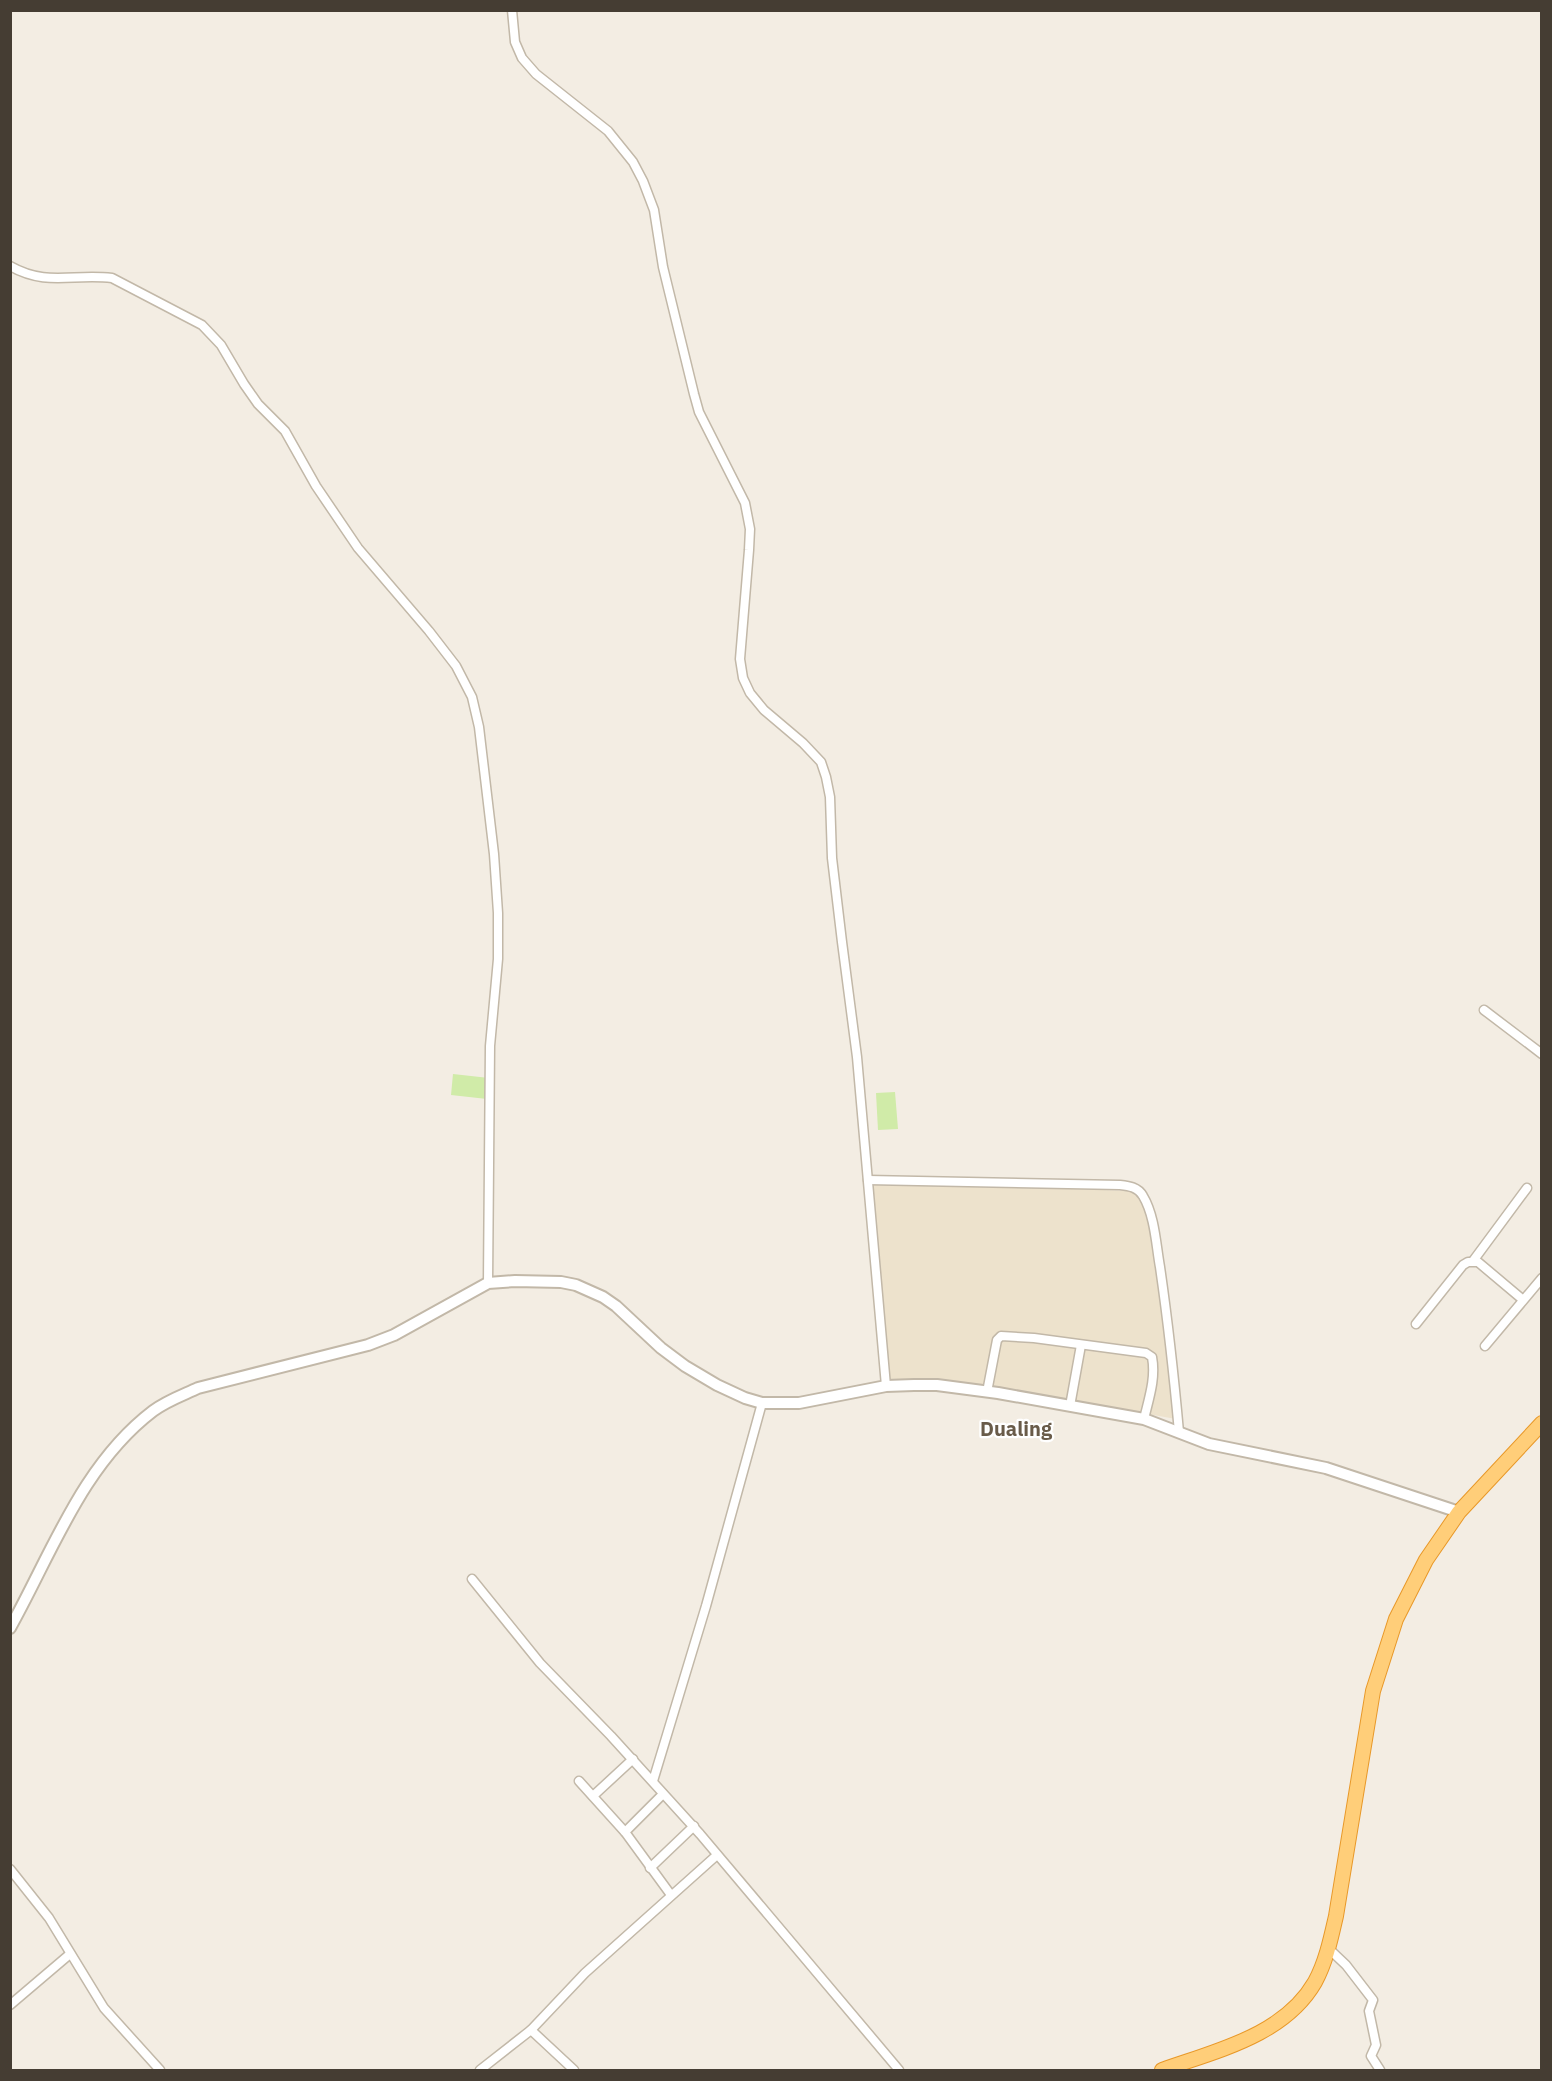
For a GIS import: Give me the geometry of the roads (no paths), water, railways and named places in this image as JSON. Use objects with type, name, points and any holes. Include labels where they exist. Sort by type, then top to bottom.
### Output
[{"type":"highway","points":[[1162,2070],[1242,2041],[1268,2029],[1298,2004],[1314,1983],[1328,1948],[1352,1824],[1373,1691],[1396,1619],[1411,1587],[1439,1539],[1459,1512],[1542,1423]]},
{"type":"street","points":[[512,10],[516,42],[522,58],[536,74],[608,131],[633,162],[643,181],[654,210],[663,267],[696,403],[745,503],[750,529],[741,651],[743,678],[750,693],[764,710],[803,743],[821,762],[826,777],[830,797],[832,858],[857,1057],[886,1386]]},
{"type":"street","points":[[10,266],[39,278],[112,278],[202,326],[215,337],[258,404],[285,431],[316,486],[358,548],[456,666],[472,696],[479,727],[494,854],[498,913],[498,958],[490,1046],[488,1283]]},
{"type":"street","points":[[1484,1010],[1542,1054]]},
{"type":"street","points":[[868,1180],[1120,1185],[1134,1187],[1142,1193],[1156,1245],[1167,1317],[1179,1432]]},
{"type":"street","points":[[1416,1324],[1463,1265],[1473,1261],[1527,1188]]},
{"type":"street","points":[[1473,1261],[1483,1266],[1522,1299]]},
{"type":"street","points":[[1485,1346],[1522,1299],[1542,1278]]},
{"type":"street","points":[[10,1628],[74,1505],[114,1450],[154,1411],[173,1399],[198,1388],[368,1345],[394,1335],[488,1283],[561,1282],[591,1291],[616,1306],[661,1348],[685,1366],[717,1385],[762,1403],[800,1403],[886,1386],[937,1385],[987,1392],[1144,1419],[1224,1448],[1326,1468],[1459,1512]]},
{"type":"street","points":[[987,1392],[997,1340],[1001,1336],[1034,1338],[1146,1353],[1152,1357],[1153,1381],[1144,1419]]},
{"type":"street","points":[[1070,1406],[1081,1345]]},
{"type":"street","points":[[652,1781],[706,1606],[762,1403]]},
{"type":"street","points":[[472,1579],[540,1663],[694,1826],[899,2070]]},
{"type":"street","points":[[593,1796],[633,1759]]},
{"type":"street","points":[[579,1781],[625,1832],[671,1895]]},
{"type":"street","points":[[625,1832],[663,1794]]},
{"type":"street","points":[[650,1868],[694,1826]]},
{"type":"street","points":[[480,2070],[531,2030],[585,1973],[717,1855]]},
{"type":"street","points":[[10,1869],[49,1918],[104,2008],[160,2070]]},
{"type":"street","points":[[1328,1948],[1346,1965],[1373,2000],[1369,2011],[1376,2045],[1371,2056],[1380,2070]]},
{"type":"street","points":[[10,2005],[70,1954]]},
{"type":"street","points":[[531,2030],[574,2070]]},
{"type":"district","name":"Dualing","points":[[1016,1429]]}]
